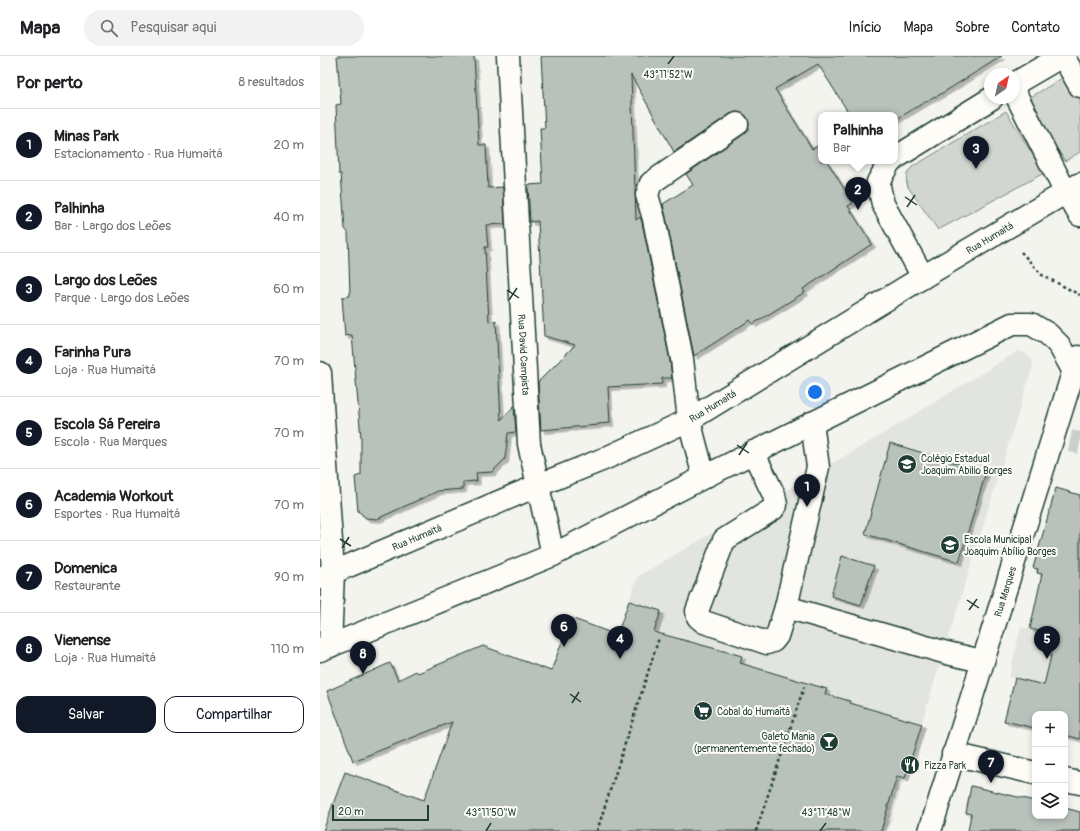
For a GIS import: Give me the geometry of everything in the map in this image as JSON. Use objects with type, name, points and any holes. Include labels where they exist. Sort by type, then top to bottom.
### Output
[{"type":"street","name":"Rua David Campista","points":[[508,56],[529,444],[553,556]]},
{"type":"street","points":[[1020,77],[1032,64],[1062,56],[1080,86]]},
{"type":"street","points":[[1020,101],[1073,188],[1080,215]]},
{"type":"street","points":[[898,156],[984,103]]},
{"type":"street","points":[[704,477],[689,420],[682,359],[654,219],[647,195],[651,183],[737,124]]},
{"type":"street","points":[[888,164],[878,182],[883,204],[923,277]]},
{"type":"street","name":"Rua Humaitá","points":[[327,575],[604,459],[689,420],[923,277],[1073,188]]},
{"type":"street","points":[[320,373],[327,575],[325,648],[553,556],[753,452],[1012,324],[1031,324],[1048,334],[1077,361]]},
{"type":"street","name":"Rua Marques","points":[[930,831],[982,661],[1061,438],[1077,361]]},
{"type":"street","points":[[753,452],[774,495],[776,505],[773,509],[724,540],[697,611],[698,618],[704,622],[767,643],[774,641],[777,636],[786,607],[818,467],[812,423]]},
{"type":"street","points":[[786,607],[947,653],[982,661]]},
{"type":"street","points":[[953,754],[1032,772]]},
{"type":"street","points":[[1068,781],[1080,783]]},
{"type":"path","points":[[1019,250],[1042,275],[1080,295]]},
{"type":"path","points":[[597,831],[659,638]]},
{"type":"path","points":[[756,831],[804,687]]},
{"type":"shaded area","points":[[1069,74],[1080,93],[1080,152],[1065,161],[1026,100]]},
{"type":"shaded area","points":[[1006,111],[1044,173],[938,230],[908,187],[906,179],[908,172],[912,167]]},
{"type":"shaded area","points":[[1018,351],[1023,352],[1032,358],[1033,366],[888,831],[546,831],[638,576],[876,438]]},
{"type":"shaded area","points":[[1021,627],[1080,640],[1044,685],[1009,677]]},
{"type":"building","points":[[337,56],[474,56],[479,145],[486,145],[488,188],[503,187],[505,224],[486,225],[488,247],[485,247],[489,322],[496,321],[501,420],[514,406],[516,432],[508,433],[505,459],[492,472],[476,473],[477,481],[463,482],[463,489],[438,491],[377,519],[366,518],[358,511],[355,477],[361,475],[361,438],[352,335],[345,336],[342,297],[350,296],[348,232],[345,229],[341,174],[339,174],[336,105],[341,104]]},
{"type":"building","points":[[541,56],[1002,56],[936,97],[935,96],[898,118],[898,112],[848,112],[818,64],[775,89],[812,149],[817,146],[818,147],[818,164],[829,164],[853,203],[848,206],[872,244],[803,289],[805,292],[753,324],[750,320],[694,356],[663,204],[693,185],[686,174],[744,134],[748,129],[749,123],[747,117],[742,113],[736,112],[730,114],[674,152],[631,75],[636,220],[640,217],[642,222],[670,361],[672,378],[662,378],[662,384],[608,387],[610,423],[541,430],[538,382],[575,345],[544,336],[538,221],[530,222],[528,185],[543,184],[540,128],[545,128]]},
{"type":"building","points":[[890,443],[986,472],[959,562],[865,534]]},
{"type":"building","points":[[1056,488],[1080,495],[1080,739],[1068,736],[1068,711],[1032,711],[1032,727],[1004,721],[1015,678],[1044,685],[1056,635],[1030,629],[1042,574],[1037,573],[1038,569],[1033,568]]},
{"type":"building","points":[[842,556],[874,566],[861,605],[831,596]]},
{"type":"building","points":[[629,601],[661,611],[654,632],[742,656],[740,663],[827,689],[825,694],[850,701],[850,703],[922,724],[905,778],[897,776],[881,831],[323,831],[345,772],[424,800],[452,722],[353,761],[327,691],[390,663],[398,680],[416,671],[418,673],[483,646],[551,671],[571,618],[617,635]]},
{"type":"building","points":[[971,786],[1032,800],[1032,819],[1068,819],[1068,809],[1080,812],[1080,831],[968,831],[971,814],[966,813]]},
{"type":"tunnel","points":[[1070,441],[1080,443]]},
{"type":"place","name":"Largo dos Leões","points":[[976,169]]},
{"type":"place","name":"Palhinha","points":[[858,210]]},
{"type":"place","name":"Colégio Estadual Joaquim Abilio Borges","points":[[907,464]]},
{"type":"place","name":"Minas Park","points":[[807,507]]},
{"type":"place","name":"Escola Municipal Joaquim Abílio Borges","points":[[950,545]]},
{"type":"place","name":"Academia Workout","points":[[564,647]]},
{"type":"place","name":"Farinha Pura","points":[[620,659]]},
{"type":"place","name":"Escola Sá Pereira","points":[[1047,659]]},
{"type":"place","name":"Vienense","points":[[363,674]]},
{"type":"place","name":"Cobal do Humaitá","points":[[703,711]]},
{"type":"place","name":"Galeto Mania (permanentemente fechado)","points":[[829,742]]},
{"type":"place","name":"Pizza Park","points":[[910,765]]},
{"type":"place","name":"Domenica","points":[[991,783]]}]
